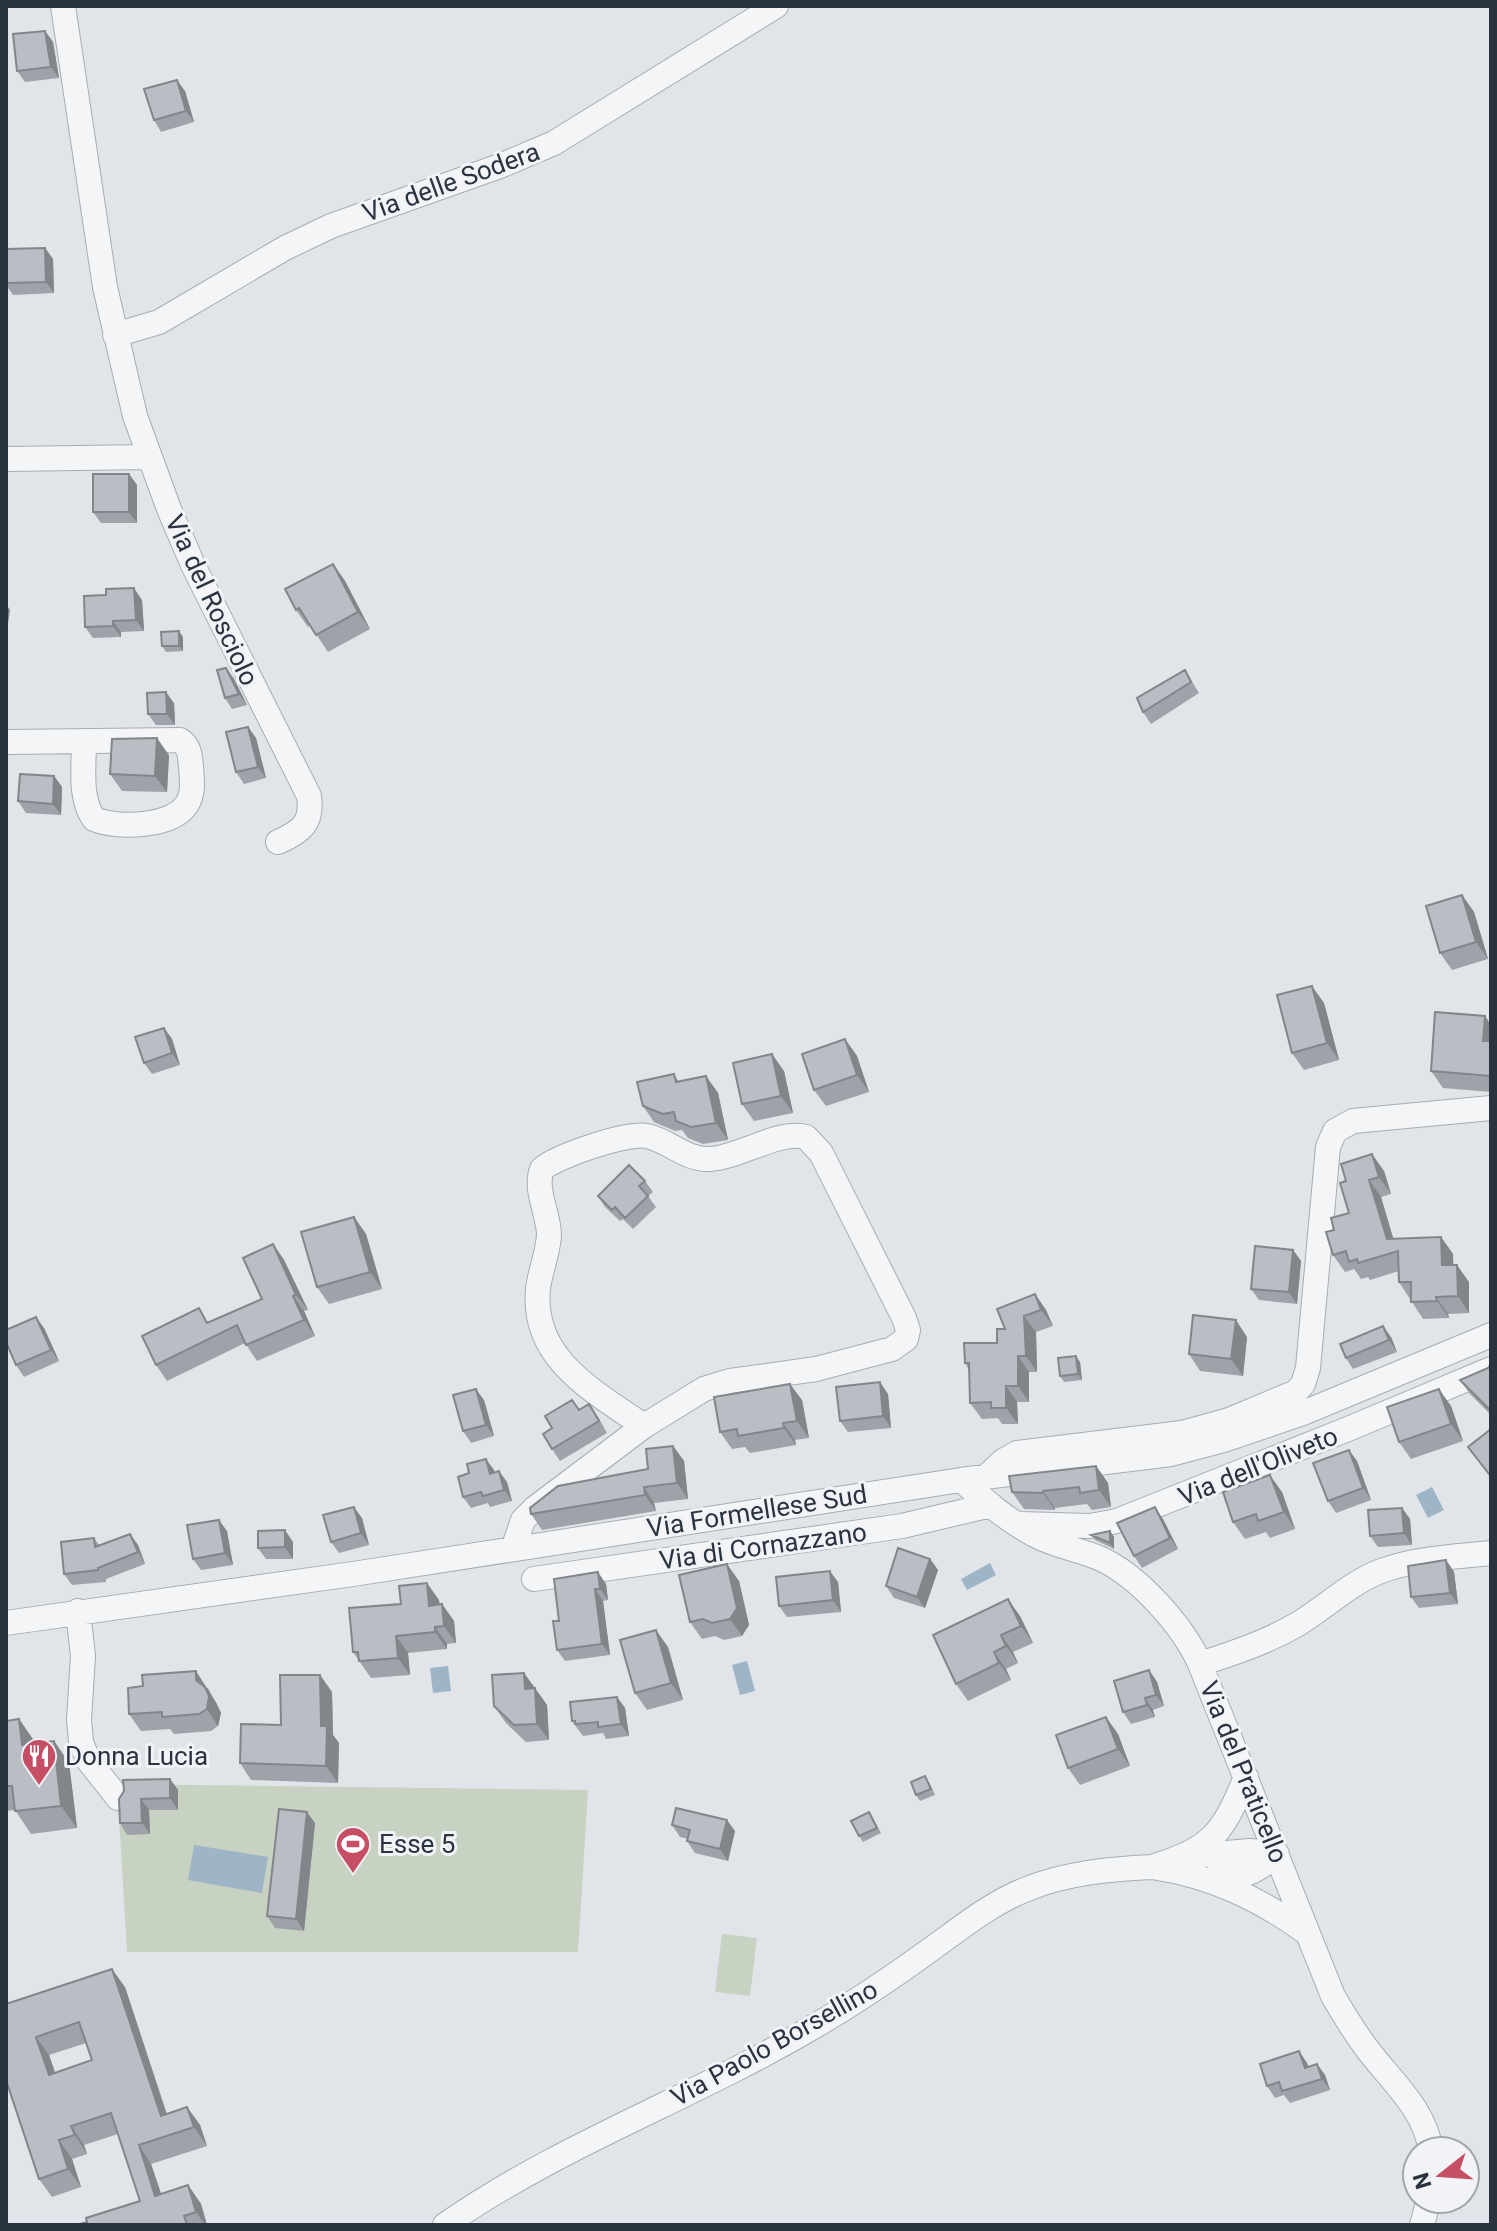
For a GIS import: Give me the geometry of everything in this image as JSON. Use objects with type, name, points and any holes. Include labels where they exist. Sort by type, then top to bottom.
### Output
[{"type":"street","name":"Via del Rosciolo","points":[[63,6],[115,335],[135,416],[193,565],[309,796],[310,813],[305,826],[278,842]]},
{"type":"street","name":"Via delle Sodera","points":[[115,335],[159,322],[285,248],[331,226],[500,166],[554,143],[776,6]]},
{"type":"street","points":[[6,459],[149,457]]},
{"type":"street","points":[[6,742],[84,741],[180,740],[189,752],[192,789],[189,800],[182,810],[164,820],[131,824],[94,819],[84,788],[84,741]]},
{"type":"street","points":[[986,1477],[1017,1453],[1182,1433],[1229,1420],[1296,1392],[1303,1384],[1308,1368],[1328,1147],[1335,1131],[1353,1121],[1491,1108]]},
{"type":"street","points":[[513,1549],[523,1520],[535,1508],[644,1426],[689,1397],[711,1386],[816,1369],[889,1350],[906,1339],[908,1330],[904,1318],[821,1153],[806,1137],[793,1135],[705,1159],[684,1154],[650,1137],[629,1136],[555,1161],[542,1169],[540,1183],[548,1240],[537,1300],[544,1336],[569,1372],[644,1426]]},
{"type":"street","name":"Via Formellese Sud","points":[[6,1623],[961,1480],[1147,1458],[1213,1444],[1303,1413],[1491,1335]]},
{"type":"street","name":"Via dell'Oliveto","points":[[1016,1524],[1090,1526],[1117,1521],[1491,1369]]},
{"type":"street","name":"Via del Praticello","points":[[961,1480],[1016,1524],[1045,1540],[1104,1561],[1126,1575],[1176,1627],[1200,1664],[1326,1981],[1342,2012],[1369,2051],[1417,2111],[1428,2135]]},
{"type":"street","name":"Via di Cornazzano","points":[[534,1579],[902,1526],[991,1505]]},
{"type":"street","points":[[1200,1664],[1276,1636],[1382,1571],[1410,1563],[1491,1553]]},
{"type":"street","points":[[78,1611],[83,1671],[79,1720],[81,1742],[88,1760],[118,1798]]},
{"type":"street","points":[[1192,1866],[1224,1824],[1246,1777]]},
{"type":"street","points":[[1192,1866],[1248,1875],[1257,1872],[1277,1854]]},
{"type":"street","points":[[1192,1866],[1248,1895],[1307,1933]]},
{"type":"street","name":"Via Paolo Borsellino","points":[[445,2225],[573,2149],[812,2028],[861,1999],[1011,1896],[1075,1875],[1192,1866]]},
{"type":"green space","name":"Esse 5","points":[[117,1784],[588,1790],[578,1952],[127,1952]]},
{"type":"green space","points":[[722,1934],[757,1938],[750,1996],[715,1992]]},
{"type":"water","points":[[1432,1487],[1444,1510],[1428,1518],[1416,1495]]},
{"type":"water","points":[[990,1563],[996,1575],[967,1590],[961,1579]]},
{"type":"water","points":[[747,1661],[755,1691],[740,1695],[732,1665]]},
{"type":"water","points":[[448,1666],[451,1691],[433,1693],[430,1668]]},
{"type":"water","points":[[194,1845],[268,1857],[262,1893],[188,1880]]},
{"type":"building","points":[[45,31],[51,67],[17,71],[13,34]]},
{"type":"building","points":[[177,80],[186,111],[154,120],[144,89]]},
{"type":"building","points":[[45,248],[46,282],[6,283],[6,249]]},
{"type":"building","points":[[93,474],[129,474],[129,512],[93,512]]},
{"type":"building","points":[[333,564],[358,612],[316,635],[299,608],[296,610],[285,589]]},
{"type":"building","points":[[134,588],[136,620],[113,621],[113,626],[85,627],[84,596],[106,595],[106,589]]},
{"type":"building","points":[[179,631],[179,646],[162,646],[161,632]]},
{"type":"building","points":[[226,668],[239,694],[225,698],[217,670]]},
{"type":"building","points":[[1185,670],[1191,682],[1143,712],[1137,698]]},
{"type":"building","points":[[166,692],[167,714],[148,714],[147,693]]},
{"type":"building","points":[[248,727],[258,767],[236,772],[226,732]]},
{"type":"building","points":[[157,738],[155,776],[110,774],[112,739]]},
{"type":"building","points":[[20,774],[54,776],[53,804],[18,801]]},
{"type":"building","points":[[1462,895],[1476,942],[1440,953],[1426,906]]},
{"type":"building","points":[[1312,986],[1327,1043],[1292,1053],[1277,995]]},
{"type":"building","points":[[1435,1012],[1485,1016],[1483,1041],[1491,1041],[1491,1076],[1431,1071]]},
{"type":"building","points":[[164,1028],[172,1053],[144,1063],[135,1037]]},
{"type":"building","points":[[845,1039],[857,1075],[814,1090],[802,1054]]},
{"type":"building","points":[[772,1054],[781,1096],[742,1104],[733,1063]]},
{"type":"building","points":[[674,1074],[676,1082],[706,1076],[716,1123],[691,1127],[676,1121],[674,1112],[663,1114],[643,1106],[637,1082]]},
{"type":"building","points":[[1372,1154],[1379,1177],[1369,1180],[1387,1239],[1441,1237],[1442,1265],[1457,1265],[1458,1296],[1411,1302],[1411,1282],[1399,1282],[1398,1251],[1358,1263],[1357,1259],[1349,1262],[1346,1251],[1333,1255],[1326,1232],[1334,1230],[1331,1218],[1349,1213],[1340,1183],[1346,1181],[1341,1164]]},
{"type":"building","points":[[629,1165],[645,1181],[639,1186],[648,1196],[625,1218],[598,1196]]},
{"type":"building","points":[[354,1217],[370,1272],[317,1287],[301,1232]]},
{"type":"building","points":[[273,1244],[304,1320],[246,1345],[237,1325],[156,1365],[142,1336],[199,1308],[207,1323],[262,1299],[243,1258]]},
{"type":"building","points":[[1255,1246],[1293,1250],[1289,1292],[1251,1289]]},
{"type":"building","points":[[1035,1294],[1041,1310],[1024,1316],[1026,1356],[1018,1356],[1018,1386],[1006,1386],[1006,1408],[991,1408],[991,1402],[970,1403],[969,1363],[965,1363],[964,1343],[997,1343],[997,1329],[1005,1329],[997,1309]]},
{"type":"building","points":[[1193,1315],[1236,1320],[1231,1359],[1189,1354]]},
{"type":"building","points":[[36,1317],[51,1350],[16,1365],[6,1342],[6,1330]]},
{"type":"building","points":[[1383,1326],[1389,1340],[1346,1358],[1340,1344]]},
{"type":"building","points":[[1076,1356],[1078,1374],[1060,1376],[1058,1358]]},
{"type":"building","points":[[1491,1364],[1491,1411],[1460,1380]]},
{"type":"building","points":[[880,1382],[883,1416],[840,1421],[836,1387]]},
{"type":"building","points":[[790,1384],[797,1421],[783,1423],[784,1428],[738,1436],[737,1429],[720,1432],[714,1397]]},
{"type":"building","points":[[476,1389],[486,1425],[463,1431],[453,1395]]},
{"type":"building","points":[[1439,1389],[1451,1424],[1399,1442],[1387,1407]]},
{"type":"building","points":[[572,1400],[579,1410],[589,1404],[599,1421],[552,1449],[543,1434],[552,1428],[545,1416]]},
{"type":"building","points":[[1491,1429],[1491,1473],[1489,1474],[1468,1447]]},
{"type":"building","points":[[673,1446],[677,1483],[644,1487],[645,1495],[531,1514],[530,1508],[558,1486],[648,1469],[646,1449]]},
{"type":"building","points":[[1349,1450],[1363,1488],[1328,1501],[1313,1463]]},
{"type":"building","points":[[486,1459],[490,1474],[499,1471],[504,1490],[463,1497],[458,1477],[469,1473],[467,1464]]},
{"type":"building","points":[[1096,1466],[1099,1490],[1080,1493],[1079,1487],[1043,1493],[1012,1492],[1009,1476]]},
{"type":"building","points":[[1270,1475],[1284,1512],[1258,1521],[1256,1514],[1233,1522],[1223,1492]]},
{"type":"building","points":[[354,1507],[361,1533],[331,1542],[323,1515]]},
{"type":"building","points":[[1155,1507],[1170,1538],[1134,1556],[1117,1523]]},
{"type":"building","points":[[1402,1508],[1404,1533],[1370,1536],[1368,1510]]},
{"type":"building","points":[[219,1520],[225,1553],[193,1559],[187,1525]]},
{"type":"building","points":[[285,1530],[285,1547],[258,1548],[258,1531]]},
{"type":"building","points":[[1110,1531],[1110,1543],[1091,1535]]},
{"type":"building","points":[[130,1534],[138,1552],[98,1570],[64,1574],[61,1542],[94,1538],[95,1547]]},
{"type":"building","points":[[898,1548],[930,1559],[917,1597],[886,1586]]},
{"type":"building","points":[[1446,1560],[1450,1593],[1411,1597],[1408,1566]]},
{"type":"building","points":[[727,1564],[737,1608],[730,1619],[712,1623],[703,1619],[690,1622],[679,1575]]},
{"type":"building","points":[[830,1571],[833,1600],[779,1606],[776,1577]]},
{"type":"building","points":[[598,1572],[600,1589],[595,1589],[602,1644],[557,1650],[553,1621],[559,1621],[554,1579]]},
{"type":"building","points":[[427,1583],[429,1606],[442,1604],[444,1626],[435,1627],[435,1632],[396,1636],[398,1658],[359,1661],[358,1652],[353,1652],[349,1608],[401,1604],[399,1586]]},
{"type":"building","points":[[1008,1599],[1021,1626],[1001,1635],[1006,1646],[994,1652],[999,1663],[956,1684],[933,1635]]},
{"type":"building","points":[[656,1630],[671,1683],[635,1693],[620,1640]]},
{"type":"building","points":[[1149,1670],[1156,1695],[1145,1698],[1147,1705],[1123,1712],[1114,1681]]},
{"type":"building","points":[[196,1671],[196,1680],[205,1687],[209,1696],[207,1709],[199,1714],[162,1717],[162,1712],[129,1714],[128,1688],[143,1686],[142,1675]]},
{"type":"building","points":[[524,1673],[525,1689],[535,1688],[537,1724],[514,1725],[494,1706],[492,1675]]},
{"type":"building","points":[[280,1675],[320,1675],[321,1726],[327,1726],[326,1766],[240,1763],[241,1724],[281,1725]]},
{"type":"building","points":[[617,1697],[621,1724],[598,1727],[598,1722],[575,1724],[572,1721],[570,1702]]},
{"type":"building","points":[[1106,1717],[1118,1749],[1068,1768],[1056,1735]]},
{"type":"building","points":[[19,1719],[22,1745],[54,1741],[61,1806],[15,1811],[12,1786],[6,1786],[6,1721]]},
{"type":"building","points":[[925,1776],[931,1789],[916,1795],[911,1782]]},
{"type":"building","points":[[170,1779],[170,1798],[141,1799],[142,1823],[120,1823],[119,1799],[124,1791],[123,1780]]},
{"type":"building","points":[[676,1808],[727,1820],[720,1849],[687,1841],[690,1830],[672,1825]]},
{"type":"building","points":[[279,1809],[307,1812],[296,1919],[267,1916]]},
{"type":"building","points":[[869,1812],[877,1828],[859,1836],[851,1821]]},
{"type":"building","points":[[112,1969],[161,2116],[187,2107],[194,2127],[139,2145],[155,2196],[188,2185],[196,2212],[184,2216],[187,2225],[77,2225],[87,2222],[86,2218],[140,2201],[111,2113],[71,2126],[75,2135],[59,2140],[68,2169],[39,2179],[6,2080],[6,2004]],"holes":[[[79,2022],[92,2060],[49,2075],[36,2037]]]},
{"type":"building","points":[[1299,2051],[1305,2068],[1317,2064],[1322,2079],[1282,2091],[1279,2082],[1267,2086],[1260,2064]]},
{"type":"place","name":"Donna Lucia","points":[[39,1787]]},
{"type":"place","name":"Esse 5","points":[[353,1875]]}]
